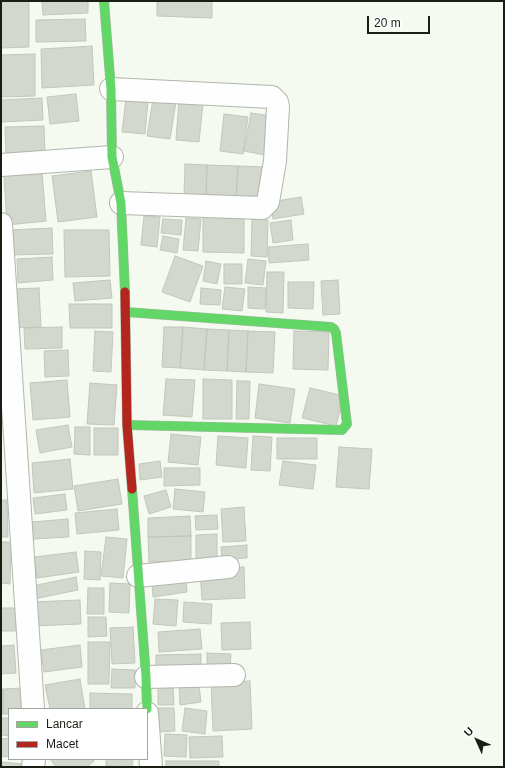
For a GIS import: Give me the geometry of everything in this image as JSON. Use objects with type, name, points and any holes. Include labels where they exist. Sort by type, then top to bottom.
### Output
[{"type":"street","points":[[104,1],[110,89],[112,157],[121,203],[126,312],[127,425],[146,677],[147,708]]},
{"type":"street","points":[[110,89],[272,97],[277,102],[278,107],[274,168],[268,202],[262,208],[121,203]]},
{"type":"street","points":[[1,165],[112,157]]},
{"type":"street","points":[[1,224],[33,708]]},
{"type":"street","points":[[126,312],[331,327],[336,333],[347,424],[342,430],[127,425]]},
{"type":"street","points":[[138,576],[228,567]]},
{"type":"street","points":[[146,677],[234,675]]},
{"type":"street","points":[[148,736],[151,767]]},
{"type":"building","points":[[1,1],[29,1],[29,47],[1,48]]},
{"type":"building","points":[[42,1],[88,1],[88,13],[43,15]]},
{"type":"building","points":[[157,1],[212,1],[212,18],[157,16]]},
{"type":"building","points":[[85,19],[86,41],[36,42],[36,20]]},
{"type":"building","points":[[92,46],[94,85],[42,88],[41,49]]},
{"type":"building","points":[[35,54],[35,96],[1,97],[1,55]]},
{"type":"building","points":[[76,94],[79,121],[50,124],[47,97]]},
{"type":"building","points":[[42,98],[43,120],[1,122],[1,100]]},
{"type":"building","points":[[126,99],[148,101],[145,134],[122,132]]},
{"type":"building","points":[[153,99],[176,102],[170,139],[147,136]]},
{"type":"building","points":[[179,101],[203,103],[199,142],[176,140]]},
{"type":"building","points":[[251,113],[271,116],[265,155],[244,151]]},
{"type":"building","points":[[224,114],[248,117],[243,154],[220,151]]},
{"type":"building","points":[[44,126],[45,153],[6,155],[5,127]]},
{"type":"building","points":[[185,164],[207,165],[206,198],[184,197]]},
{"type":"building","points":[[207,165],[238,166],[236,199],[206,198]]},
{"type":"building","points":[[238,166],[267,167],[265,201],[236,199]]},
{"type":"building","points":[[91,171],[97,217],[58,222],[52,176]]},
{"type":"building","points":[[42,172],[46,221],[7,225],[4,175]]},
{"type":"building","points":[[301,197],[304,214],[273,219],[271,202]]},
{"type":"building","points":[[244,213],[244,253],[203,252],[203,214]]},
{"type":"building","points":[[144,216],[160,217],[157,247],[141,245]]},
{"type":"building","points":[[186,218],[201,219],[198,251],[183,250]]},
{"type":"building","points":[[163,219],[182,220],[181,235],[161,233]]},
{"type":"building","points":[[252,219],[268,220],[267,257],[251,256]]},
{"type":"building","points":[[291,220],[293,240],[273,243],[270,223]]},
{"type":"building","points":[[52,228],[53,254],[10,255],[10,230]]},
{"type":"building","points":[[64,230],[109,230],[110,276],[65,277]]},
{"type":"building","points":[[163,236],[179,239],[177,253],[160,250]]},
{"type":"building","points":[[308,244],[309,260],[269,263],[268,247]]},
{"type":"building","points":[[175,256],[203,266],[190,302],[162,292]]},
{"type":"building","points":[[52,257],[53,280],[18,283],[17,259]]},
{"type":"building","points":[[248,259],[266,261],[263,285],[245,283]]},
{"type":"building","points":[[206,261],[221,264],[217,284],[203,281]]},
{"type":"building","points":[[224,264],[242,264],[242,284],[224,284]]},
{"type":"building","points":[[267,272],[284,272],[283,313],[266,312]]},
{"type":"building","points":[[110,280],[112,298],[75,301],[73,283]]},
{"type":"building","points":[[338,280],[340,314],[323,315],[321,281]]},
{"type":"building","points":[[288,282],[314,282],[313,309],[288,308]]},
{"type":"building","points":[[225,287],[245,289],[242,311],[222,309]]},
{"type":"building","points":[[248,287],[266,288],[265,309],[248,308]]},
{"type":"building","points":[[39,288],[41,327],[12,328],[11,289]]},
{"type":"building","points":[[201,288],[221,290],[220,305],[200,304]]},
{"type":"building","points":[[69,304],[112,304],[112,328],[70,328]]},
{"type":"building","points":[[62,327],[62,348],[25,349],[24,328]]},
{"type":"building","points":[[164,327],[183,327],[180,368],[162,367]]},
{"type":"building","points":[[183,327],[207,329],[204,370],[180,368]]},
{"type":"building","points":[[207,329],[229,330],[227,371],[204,370]]},
{"type":"building","points":[[229,330],[248,331],[246,372],[227,371]]},
{"type":"building","points":[[95,331],[113,332],[111,372],[93,371]]},
{"type":"building","points":[[248,331],[275,332],[273,373],[246,372]]},
{"type":"building","points":[[294,331],[329,332],[328,370],[293,369]]},
{"type":"building","points":[[68,350],[69,376],[45,377],[44,351]]},
{"type":"building","points":[[166,379],[195,380],[192,417],[163,415]]},
{"type":"building","points":[[203,379],[232,380],[232,419],[203,419]]},
{"type":"building","points":[[67,380],[70,417],[33,420],[30,383]]},
{"type":"building","points":[[237,381],[250,381],[249,419],[236,419]]},
{"type":"building","points":[[90,383],[117,385],[114,425],[87,424]]},
{"type":"building","points":[[259,384],[295,389],[290,423],[255,418]]},
{"type":"building","points":[[310,388],[344,396],[336,426],[302,418]]},
{"type":"building","points":[[68,425],[72,447],[40,453],[36,430]]},
{"type":"building","points":[[75,427],[90,427],[90,455],[74,454]]},
{"type":"building","points":[[94,428],[118,428],[118,455],[94,455]]},
{"type":"building","points":[[171,434],[201,437],[198,465],[168,462]]},
{"type":"building","points":[[218,436],[248,438],[246,468],[216,465]]},
{"type":"building","points":[[253,436],[272,437],[270,471],[251,470]]},
{"type":"building","points":[[277,438],[317,438],[317,459],[277,459]]},
{"type":"building","points":[[339,447],[372,449],[369,489],[336,487]]},
{"type":"building","points":[[70,459],[73,489],[34,493],[32,463]]},
{"type":"building","points":[[160,461],[162,477],[140,480],[139,464]]},
{"type":"building","points":[[283,461],[316,465],[313,489],[279,485]]},
{"type":"building","points":[[164,468],[200,468],[200,485],[164,486]]},
{"type":"building","points":[[118,479],[122,504],[78,511],[74,486]]},
{"type":"building","points":[[175,489],[205,492],[203,512],[173,509]]},
{"type":"building","points":[[166,490],[171,507],[149,514],[144,496]]},
{"type":"building","points":[[65,494],[67,510],[35,514],[33,498]]},
{"type":"building","points":[[1,500],[7,500],[8,537],[1,537]]},
{"type":"building","points":[[244,507],[246,541],[223,542],[221,509]]},
{"type":"building","points":[[117,509],[119,530],[77,534],[75,513]]},
{"type":"building","points":[[217,515],[218,529],[196,530],[195,516]]},
{"type":"building","points":[[190,516],[191,536],[148,537],[148,518]]},
{"type":"building","points":[[68,519],[69,537],[33,539],[32,522]]},
{"type":"building","points":[[217,534],[217,561],[196,561],[196,535]]},
{"type":"building","points":[[191,536],[191,561],[149,562],[148,537]]},
{"type":"building","points":[[106,537],[127,539],[123,578],[101,576]]},
{"type":"building","points":[[1,542],[11,542],[10,584],[1,583]]},
{"type":"building","points":[[247,545],[247,558],[222,560],[221,547]]},
{"type":"building","points":[[85,551],[101,552],[100,580],[84,579]]},
{"type":"building","points":[[76,552],[79,572],[37,578],[34,557]]},
{"type":"building","points":[[244,567],[245,598],[202,600],[200,570]]},
{"type":"building","points":[[76,577],[78,590],[34,599],[32,586]]},
{"type":"building","points":[[186,579],[187,592],[153,597],[152,583]]},
{"type":"building","points":[[110,583],[130,584],[129,613],[109,612]]},
{"type":"building","points":[[88,588],[104,588],[104,614],[87,614]]},
{"type":"building","points":[[155,599],[178,600],[176,626],[153,624]]},
{"type":"building","points":[[80,600],[81,624],[33,626],[32,602]]},
{"type":"building","points":[[184,602],[212,604],[211,624],[183,622]]},
{"type":"building","points":[[1,608],[17,608],[17,631],[1,631]]},
{"type":"building","points":[[88,617],[106,617],[107,636],[88,637]]},
{"type":"building","points":[[250,622],[251,649],[222,650],[221,623]]},
{"type":"building","points":[[133,627],[135,663],[112,664],[110,628]]},
{"type":"building","points":[[200,629],[202,649],[159,652],[158,632]]},
{"type":"building","points":[[88,642],[110,642],[109,684],[88,684]]},
{"type":"building","points":[[14,645],[16,673],[1,674],[1,646]]},
{"type":"building","points":[[80,645],[82,667],[44,672],[41,650]]},
{"type":"building","points":[[207,653],[231,654],[230,667],[207,666]]},
{"type":"building","points":[[201,654],[201,672],[156,672],[156,655]]},
{"type":"building","points":[[112,669],[135,670],[135,688],[111,688]]},
{"type":"building","points":[[80,679],[85,708],[50,708],[45,685]]},
{"type":"building","points":[[250,681],[252,729],[213,731],[211,683]]},
{"type":"building","points":[[173,684],[174,705],[158,705],[158,685]]},
{"type":"building","points":[[199,685],[201,702],[180,705],[179,687]]},
{"type":"building","points":[[23,688],[23,708],[8,708],[8,714],[3,714],[3,689]]},
{"type":"building","points":[[1,689],[3,689],[3,714],[1,714]]},
{"type":"building","points":[[90,693],[132,694],[132,708],[90,708]]},
{"type":"building","points":[[158,708],[174,708],[175,731],[159,732]]},
{"type":"building","points":[[185,708],[207,711],[205,734],[182,731]]},
{"type":"building","points":[[1,718],[8,718],[8,736],[1,735]]},
{"type":"building","points":[[165,734],[187,735],[186,757],[164,756]]},
{"type":"building","points":[[222,736],[223,757],[190,758],[189,737]]},
{"type":"building","points":[[8,738],[8,756],[1,757],[1,739]]},
{"type":"building","points":[[51,760],[94,761],[87,767],[56,767]]},
{"type":"building","points":[[106,760],[133,760],[132,767],[106,766]]},
{"type":"building","points":[[166,761],[219,761],[219,767],[166,767]]},
{"type":"building","points":[[1,762],[24,764],[24,767],[1,767]]},
{"type":"traffic: fast","points":[[104,1],[111,89],[112,157],[121,203],[125,292]]},
{"type":"traffic: fast","points":[[126,312],[331,327],[336,333],[347,424],[342,430],[127,425]]},
{"type":"traffic: fast","points":[[132,489],[147,708]]},
{"type":"traffic: jam","points":[[125,292],[127,425],[132,489]]}]
